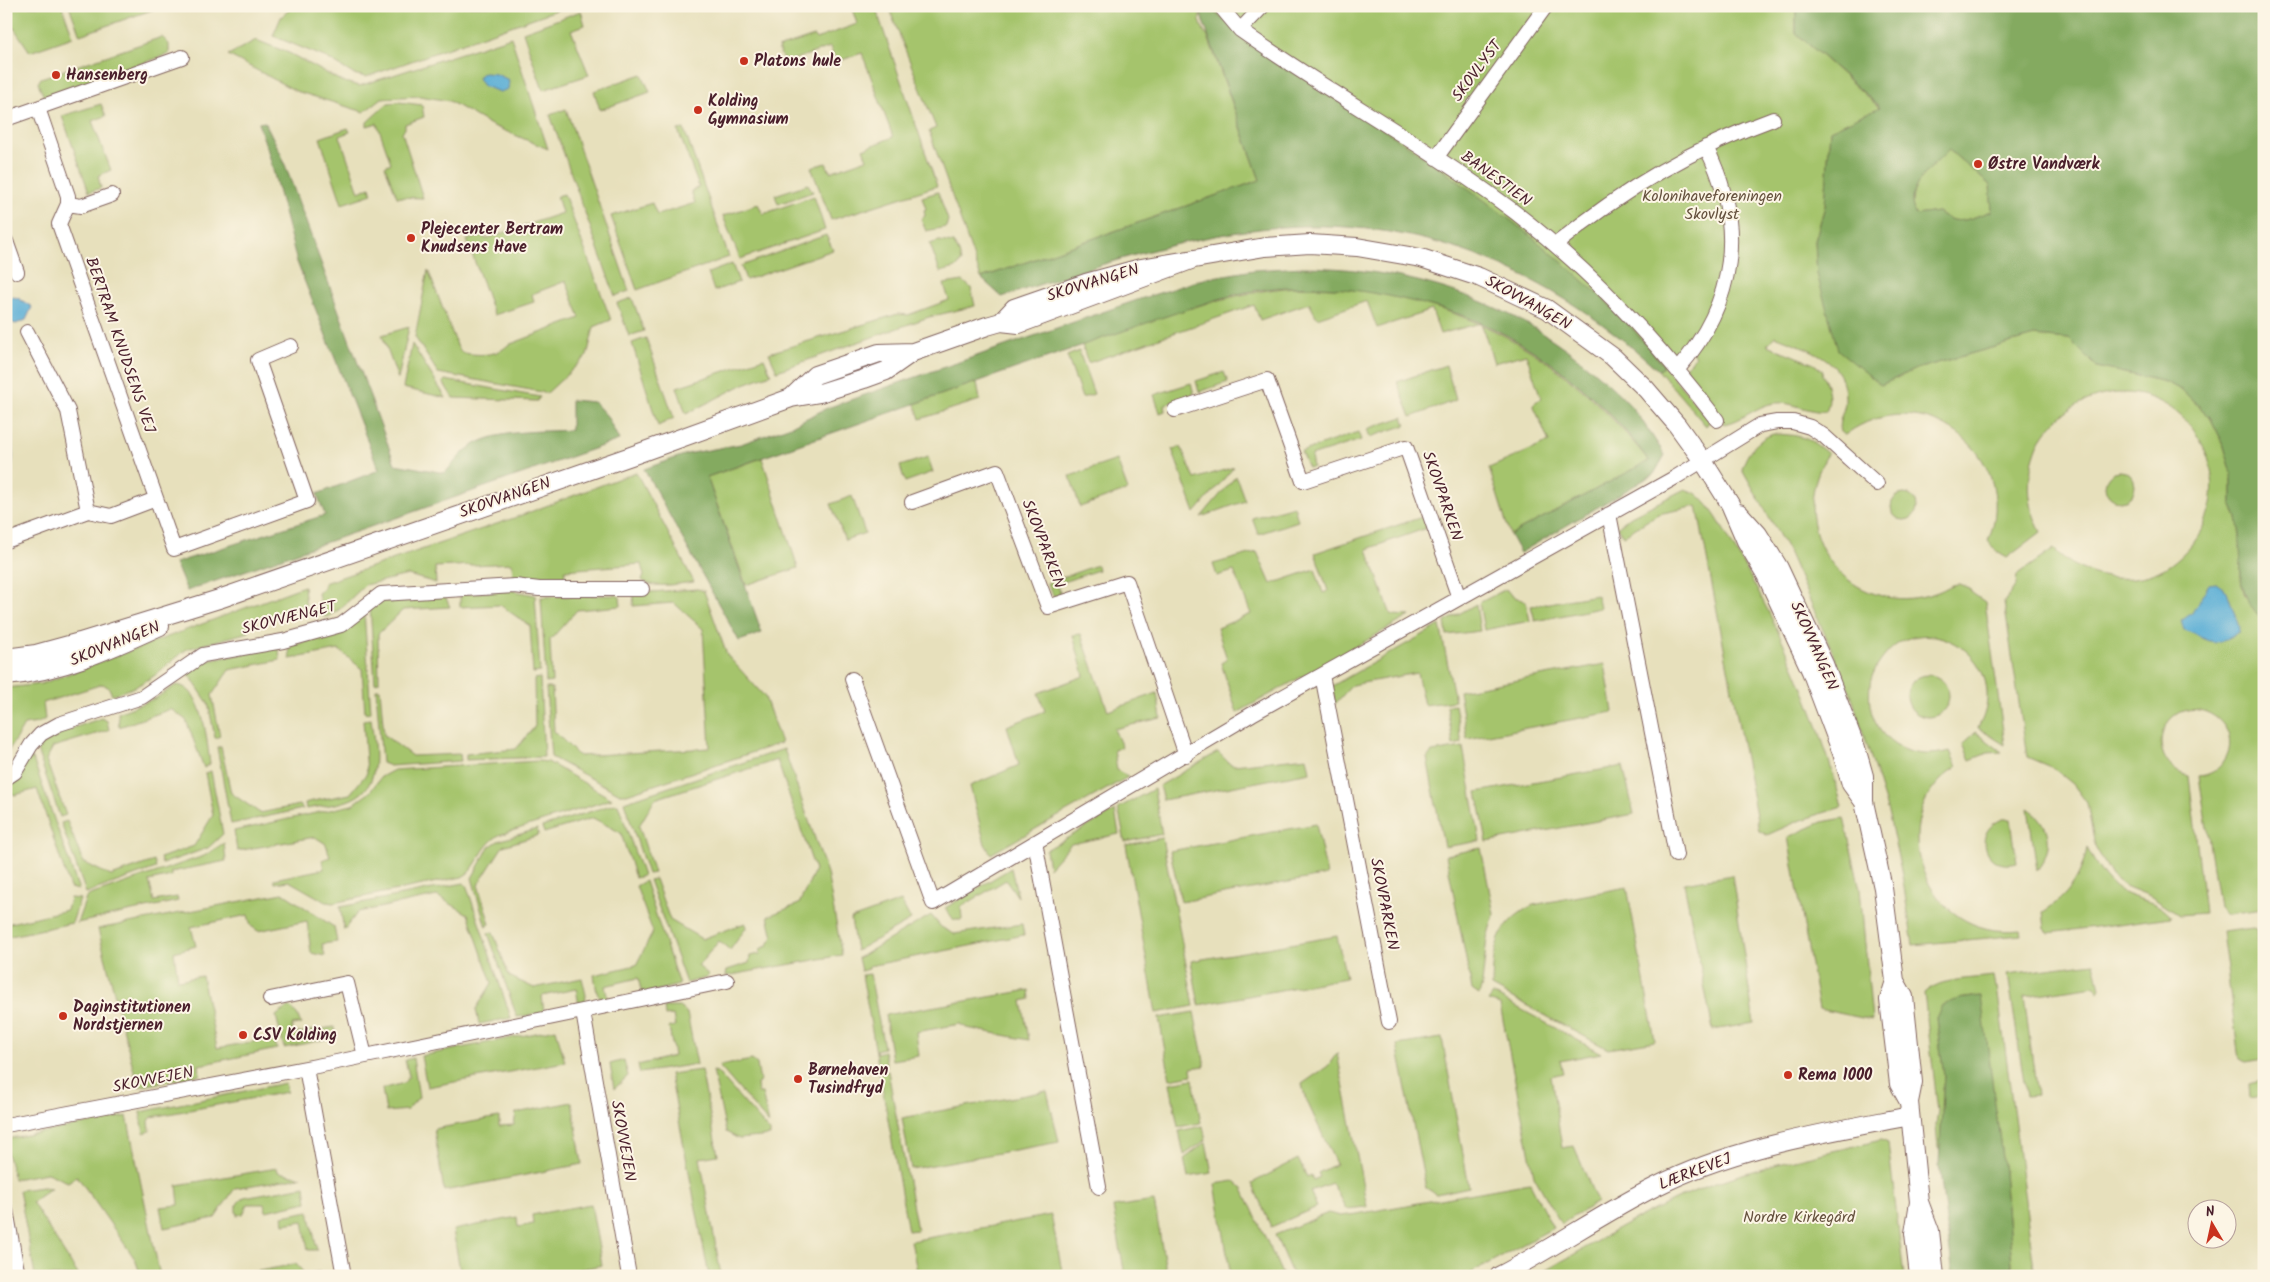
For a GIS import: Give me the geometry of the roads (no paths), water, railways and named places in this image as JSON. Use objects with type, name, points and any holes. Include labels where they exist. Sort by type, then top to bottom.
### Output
[{"type":"street","name":"BANESTIEN","points":[[1220,6],[1240,30],[1493,196],[1555,245],[1615,299],[1678,369],[1716,420]]},
{"type":"street","points":[[1240,30],[1263,6]]},
{"type":"street","name":"SKOVLYST","points":[[1436,158],[1546,6]]},
{"type":"street","points":[[6,119],[182,57]]},
{"type":"street","points":[[38,108],[68,196],[68,204],[81,206],[112,195]]},
{"type":"street","points":[[1555,245],[1627,191],[1706,147],[1773,119]]},
{"type":"street","points":[[1678,369],[1694,350],[1714,316],[1721,298],[1730,260],[1731,240],[1727,202],[1715,164],[1706,147]]},
{"type":"street","name":"BERTRAM KNUDSENS VEJ","points":[[68,204],[59,224],[174,549],[308,501],[258,360],[291,346]]},
{"type":"street","points":[[6,241],[17,272]]},
{"type":"street","name":"SKOVVANGEN","points":[[6,658],[36,654],[219,599],[649,450],[791,398],[820,393],[886,371],[913,352],[1001,322],[1019,324],[1192,260],[1265,247],[1310,244],[1391,252],[1479,276],[1547,310],[1613,357],[1677,425],[1703,461],[1730,504],[1746,541],[1766,575],[1811,670],[1842,753],[1851,784],[1864,802],[1883,888],[1895,981],[1889,1000],[1899,1084],[1910,1109],[1919,1202],[1914,1232],[1919,1276]]},
{"type":"street","points":[[27,332],[68,411],[88,511]]},
{"type":"street","name":"SKOVPARKEN","points":[[1175,410],[1267,380],[1303,481],[1406,447],[1459,598]]},
{"type":"street","points":[[852,679],[934,903],[1322,675],[1374,648],[1703,461],[1760,425],[1776,422],[1794,422],[1810,427],[1824,436],[1877,484]]},
{"type":"street","name":"SKOVPARKEN","points":[[912,502],[997,471],[1048,607],[1127,582],[1186,755]]},
{"type":"street","points":[[6,541],[88,511],[111,516],[156,499]]},
{"type":"street","points":[[1609,514],[1676,854]]},
{"type":"street","name":"SKOVVÆNGET","points":[[6,778],[15,772],[31,745],[41,734],[59,724],[142,697],[203,655],[283,640],[342,625],[381,594],[515,586],[539,589],[642,589]]},
{"type":"street","name":"SKOVVANGEN","points":[[6,676],[36,673],[83,660],[219,599]]},
{"type":"street","name":"SKOVPARKEN","points":[[1322,675],[1388,1022]]},
{"type":"street","points":[[1035,842],[1099,1187]]},
{"type":"street","name":"SKOVVEJEN","points":[[6,1125],[306,1068],[727,981]]},
{"type":"street","points":[[270,999],[347,984],[365,1056]]},
{"type":"street","name":"SKOVVEJEN","points":[[583,1012],[629,1276]]},
{"type":"street","points":[[306,1068],[344,1276]]},
{"type":"street","name":"LÆRKEVEJ","points":[[1499,1276],[1655,1187],[1716,1162],[1910,1109]]},
{"type":"street","name":"SKOVVANGEN","points":[[1919,1202],[1930,1231],[1935,1276]]},
{"type":"street","points":[[6,1210],[18,1276]]},
{"type":"water","points":[[481,74],[496,74],[509,80],[508,89],[500,92],[483,86],[478,78]]},
{"type":"water","points":[[8,296],[18,298],[32,307],[26,320],[16,324],[6,321],[6,298]]},
{"type":"water","points":[[6,428],[12,435],[13,457],[11,467],[6,476]]},
{"type":"water","points":[[2216,583],[2227,591],[2239,627],[2238,632],[2230,638],[2217,642],[2184,630],[2181,621],[2192,613],[2209,584]]},
{"type":"place","name":"Platons hule","points":[[744,61]]},
{"type":"place","name":"Hansenberg","points":[[56,75]]},
{"type":"place","name":"Kolding Gymnasium","points":[[698,110]]},
{"type":"place","name":"Østre Vandværk","points":[[1978,164]]},
{"type":"place","name":"Plejecenter Bertram Knudsens Have","points":[[411,238]]},
{"type":"place","name":"Daginstitutionen Nordstjernen","points":[[63,1016]]},
{"type":"place","name":"CSV Kolding","points":[[243,1035]]},
{"type":"place","name":"Rema 1000","points":[[1788,1075]]},
{"type":"place","name":"Børnehaven Tusindfryd","points":[[798,1079]]},
{"type":"park label","name":"Kolonihaveforeningen Skovlyst","points":[[1712,205]]},
{"type":"park label","name":"Nordre Kirkegård","points":[[1799,1217]]}]
